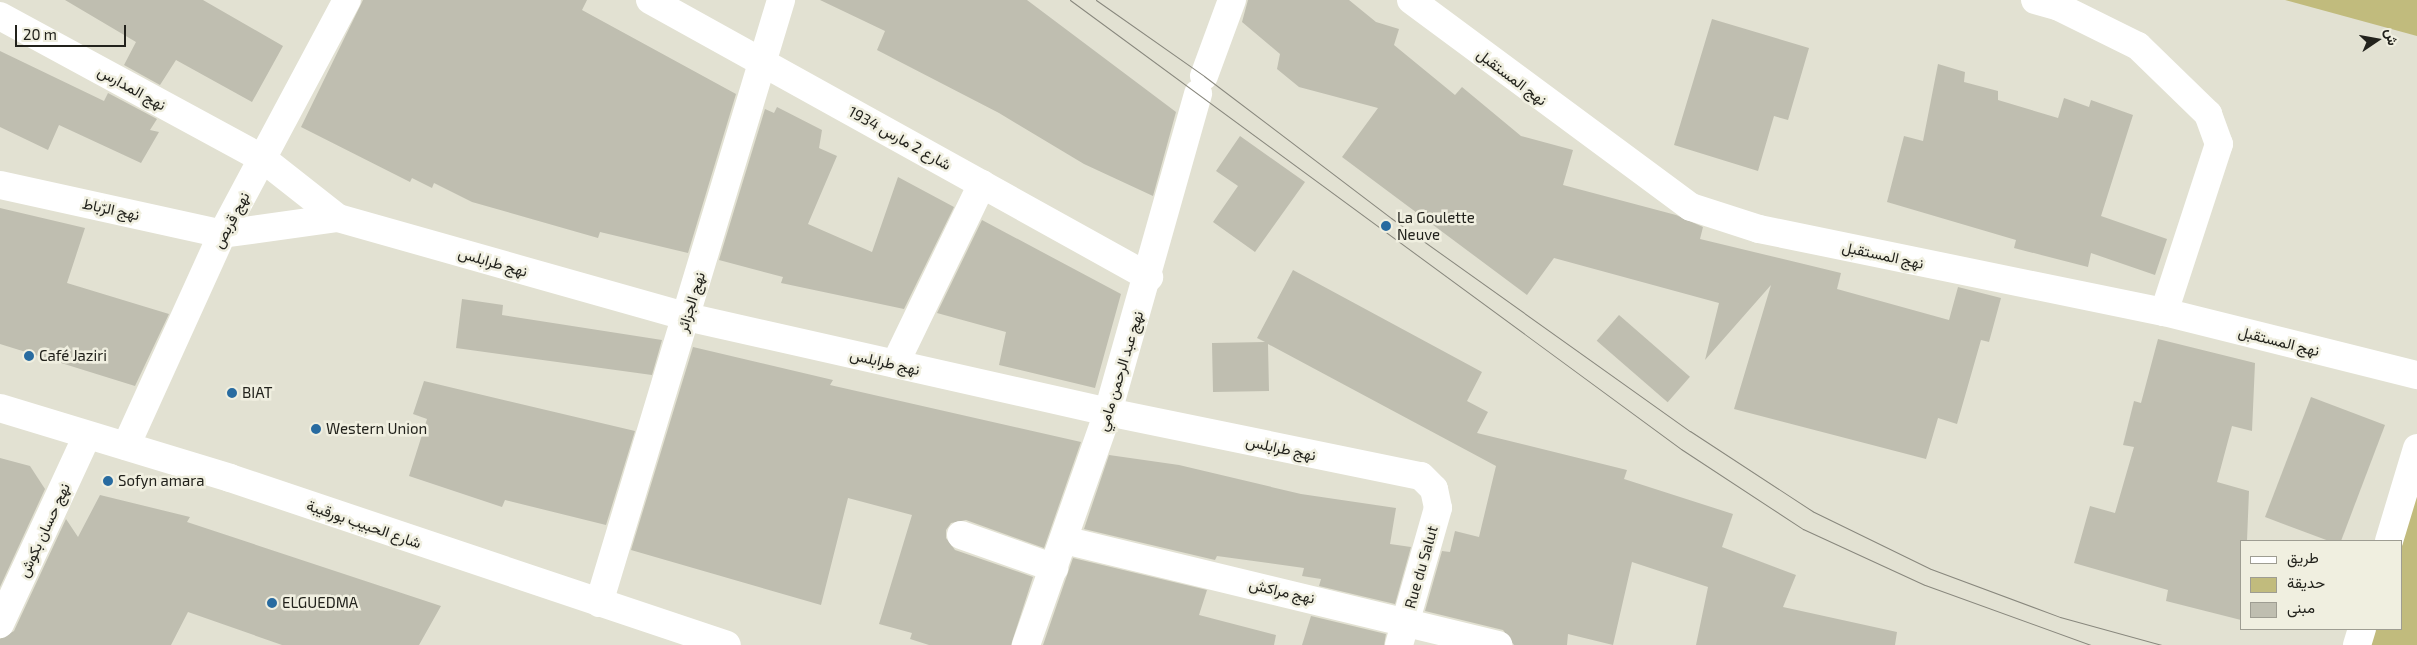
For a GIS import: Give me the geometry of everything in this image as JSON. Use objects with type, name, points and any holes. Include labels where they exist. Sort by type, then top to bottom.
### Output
[{"type":"street","name":"نهج قربص","points":[[126,446],[222,234],[347,0]]},
{"type":"street","name":"شارع 2 مارس 1934","points":[[650,0],[1149,277]]},
{"type":"street","name":"نهج الجزائر","points":[[599,604],[781,0]]},
{"type":"street","name":"نهج عبد الرحمن مامي","points":[[1026,645],[1108,412],[1149,277],[1201,84],[1232,0]]},
{"type":"street","name":"نهج المستقبل","points":[[1411,0],[1691,207],[1759,229],[2164,312],[2417,375]]},
{"type":"street","points":[[2034,0],[2060,7],[2138,46],[2208,114],[2219,144],[2164,312]]},
{"type":"street","name":"نهج المدارس","points":[[0,16],[263,159]]},
{"type":"street","name":"نهج طرابلس","points":[[263,159],[338,218],[687,317],[1108,412],[1421,476],[1434,489]]},
{"type":"street","points":[[895,364],[982,184]]},
{"type":"street","name":"نهج الرّباط","points":[[0,185],[222,234]]},
{"type":"street","name":"نهج طرابلس","points":[[222,234],[338,218]]},
{"type":"street","name":"شارع الحبيب بورقيبة","points":[[0,408],[87,436],[126,446],[727,645]]},
{"type":"street","name":"نهج حسان بكوش","points":[[0,624],[87,436]]},
{"type":"street","points":[[2389,540],[2417,448]]},
{"type":"street","name":"Rue du Salut","points":[[1402,633],[1438,508],[1434,489]]},
{"type":"street","points":[[961,535],[1054,568]]},
{"type":"street","name":"نهج مراكش","points":[[1064,540],[1402,633],[1498,645]]},
{"type":"street","points":[[2357,645],[2362,630]]},
{"type":"green space","points":[[2285,0],[2417,0],[2417,36]]},
{"type":"green space","points":[[2417,467],[2417,645],[2357,645],[2363,630],[2402,630],[2401,540]]},
{"type":"building","points":[[65,0],[203,0],[283,46],[252,102],[176,60],[160,85],[124,65],[136,42]]},
{"type":"building","points":[[363,0],[587,0],[582,10],[736,94],[688,253],[600,232],[598,238],[472,202],[434,183],[432,188],[412,178],[410,182],[301,127]]},
{"type":"building","points":[[820,0],[1027,0],[1176,112],[1153,196],[1084,164],[999,113],[877,50],[885,31]]},
{"type":"building","points":[[1248,0],[1349,0],[1376,22],[1399,29],[1394,45],[1455,95],[1462,87],[1521,136],[1573,150],[1563,185],[1676,215],[1703,227],[1700,239],[1841,273],[1837,289],[1949,320],[1958,287],[2001,298],[1989,342],[1981,340],[1957,424],[1938,418],[1926,459],[1734,409],[1771,285],[1705,360],[1719,303],[1554,258],[1527,295],[1342,157],[1378,108],[1299,87],[1277,69],[1280,54],[1242,22]]},
{"type":"building","points":[[1712,19],[1809,48],[1788,120],[1774,116],[1758,171],[1674,145]]},
{"type":"building","points":[[0,51],[104,101],[108,93],[157,119],[150,130],[159,132],[141,163],[59,125],[48,150],[0,127]]},
{"type":"building","points":[[1938,64],[1965,72],[1964,82],[1998,91],[1998,100],[2058,118],[2064,98],[2089,107],[2091,100],[2133,115],[2101,216],[2167,239],[2155,275],[2091,253],[2088,267],[2014,248],[2016,240],[1887,202],[1904,136],[1923,141]]},
{"type":"building","points":[[777,107],[822,130],[819,148],[837,156],[808,224],[872,252],[898,177],[954,207],[904,309],[781,283],[783,277],[719,260],[765,109],[774,113]]},
{"type":"building","points":[[1240,136],[1305,182],[1255,252],[1213,222],[1238,186],[1216,171]]},
{"type":"building","points":[[0,208],[85,228],[67,283],[169,314],[135,386],[0,344]]},
{"type":"building","points":[[982,220],[1121,294],[1095,388],[999,365],[1006,332],[937,313]]},
{"type":"building","points":[[1293,270],[1482,372],[1467,401],[1488,412],[1477,433],[1627,470],[1624,479],[1733,514],[1722,547],[1796,575],[1783,607],[1897,632],[1895,645],[1696,645],[1708,587],[1632,562],[1613,645],[1568,634],[1567,645],[1514,645],[1503,630],[1425,611],[1442,551],[1450,552],[1455,531],[1479,537],[1496,466],[1268,344],[1269,391],[1213,392],[1212,343],[1265,342],[1257,338]]},
{"type":"building","points":[[462,299],[503,305],[502,315],[662,340],[652,375],[456,348]]},
{"type":"building","points":[[1619,315],[1690,377],[1668,402],[1597,341]]},
{"type":"building","points":[[2158,339],[2255,363],[2252,431],[2232,426],[2217,482],[2249,491],[2247,540],[2240,540],[2240,620],[2166,601],[2168,590],[2074,563],[2090,506],[2115,513],[2134,447],[2123,445],[2134,401],[2141,403]]},
{"type":"building","points":[[693,347],[833,380],[830,385],[1081,442],[1044,548],[966,520],[951,523],[946,530],[946,538],[955,550],[1033,577],[1011,645],[929,645],[910,639],[912,633],[879,624],[912,515],[848,498],[821,605],[631,550]]},
{"type":"building","points":[[424,381],[635,431],[606,525],[505,500],[502,507],[409,476],[427,419],[413,414]]},
{"type":"building","points":[[2311,397],[2385,425],[2341,540],[2326,540],[2265,517]]},
{"type":"building","points":[[1109,455],[1179,465],[1301,494],[1396,508],[1390,544],[1411,547],[1395,604],[1319,586],[1321,579],[1302,576],[1304,568],[1217,556],[1215,560],[1084,529]]},
{"type":"building","points":[[0,458],[30,466],[45,489],[0,587]]},
{"type":"building","points":[[100,495],[190,517],[187,522],[441,606],[419,645],[282,645],[188,612],[171,645],[0,645],[0,639],[14,631],[66,519],[78,537]]},
{"type":"building","points":[[1073,558],[1207,590],[1199,615],[1276,635],[1274,645],[1043,645]]},
{"type":"building","points":[[1311,616],[1386,634],[1384,645],[1302,645]]},
{"type":"tram line","points":[[1070,0],[1681,449],[1803,529],[1925,585],[2091,645]]},
{"type":"tram line","points":[[1096,0],[1204,76],[1391,218],[1690,431],[1814,512],[1931,569],[2060,617],[2162,645]]},
{"type":"place","name":"La Goulette Neuve","points":[[1386,226]]},
{"type":"place","name":"Café Jaziri","points":[[29,356]]},
{"type":"place","name":"BIAT","points":[[232,393]]},
{"type":"place","name":"Western Union","points":[[316,429]]},
{"type":"place","name":"Sofyn amara","points":[[108,481]]},
{"type":"place","name":"ELGUEDMA","points":[[272,603]]}]
